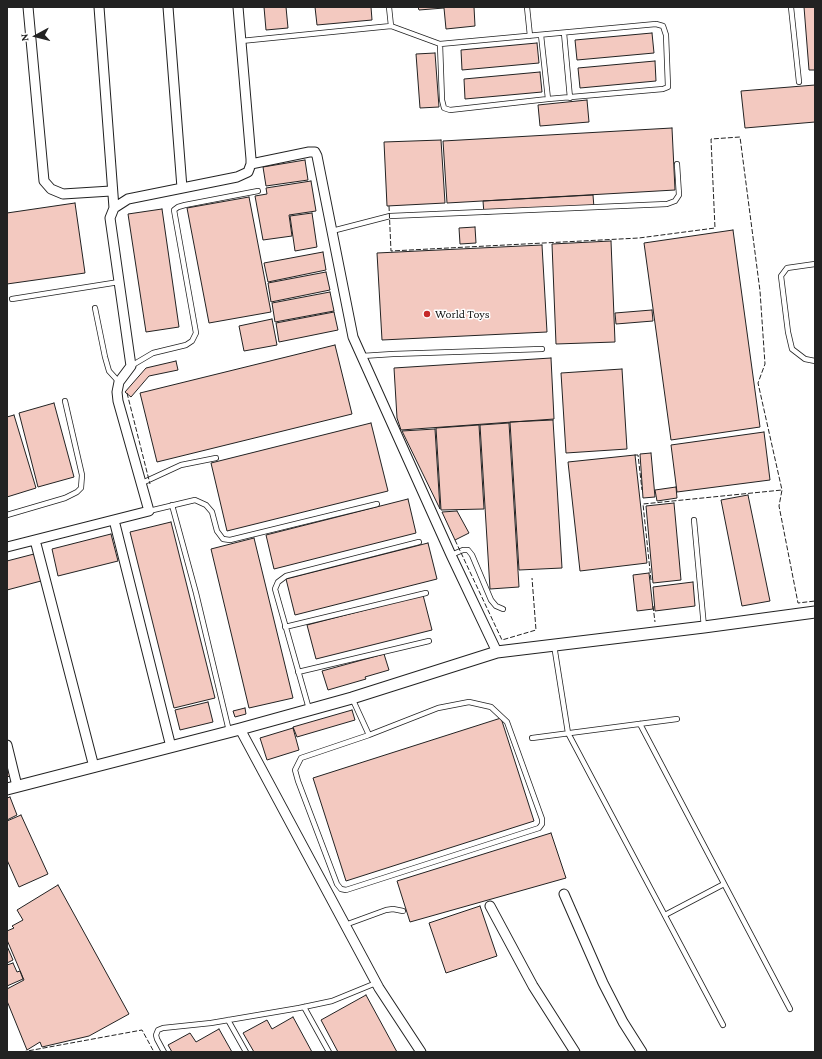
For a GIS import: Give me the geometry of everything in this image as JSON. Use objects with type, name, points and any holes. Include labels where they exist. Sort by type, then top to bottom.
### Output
[{"type":"street","points":[[28,7],[44,181],[51,189],[63,194],[111,191]]},
{"type":"street","points":[[7,547],[149,511],[118,401],[117,392],[119,382],[131,366],[110,218],[114,208],[111,191],[98,7]]},
{"type":"street","points":[[168,7],[182,188]]},
{"type":"street","points":[[114,208],[128,199],[245,174],[251,164],[238,7]]},
{"type":"street","points":[[251,164],[309,152],[314,152],[317,156],[353,337],[451,555],[497,652]]},
{"type":"street","points":[[114,520],[171,747]]},
{"type":"street","points":[[35,540],[94,766]]},
{"type":"street","points":[[7,745],[12,788],[235,731],[352,698],[497,652],[815,612]]},
{"type":"street","points":[[235,731],[345,925],[376,983],[422,1052]]},
{"type":"street","points":[[564,894],[603,984],[623,1022],[642,1052]]},
{"type":"street","points":[[490,906],[533,986],[574,1052]]},
{"type":"lane","points":[[389,7],[391,26]]},
{"type":"lane","points":[[527,7],[530,36]]},
{"type":"lane","points":[[791,7],[798,82]]},
{"type":"lane","points":[[241,41],[391,26],[440,44],[656,24],[664,26],[666,35],[668,87],[663,89],[548,99],[450,110],[444,108],[442,100],[440,44]]},
{"type":"lane","points":[[564,33],[570,98]]},
{"type":"lane","points":[[541,35],[548,99]]},
{"type":"lane","points":[[332,231],[390,216],[667,204],[675,201],[679,195],[677,164]]},
{"type":"lane","points":[[131,366],[153,353],[186,345],[192,341],[196,333],[174,210],[185,205],[258,191]]},
{"type":"lane","points":[[815,264],[787,268],[781,276],[788,332],[792,349],[805,359],[815,361]]},
{"type":"lane","points":[[12,299],[120,282]]},
{"type":"lane","points":[[95,308],[104,357],[109,371],[119,382]]},
{"type":"lane","points":[[362,356],[542,349]]},
{"type":"lane","points":[[7,515],[65,498],[77,492],[81,488],[82,476],[65,401]]},
{"type":"lane","points":[[142,483],[181,465],[216,458]]},
{"type":"lane","points":[[149,511],[195,500],[206,504],[212,512],[217,531],[223,539],[230,540],[377,504]]},
{"type":"lane","points":[[172,505],[235,731]]},
{"type":"lane","points":[[694,520],[704,627]]},
{"type":"lane","points":[[309,709],[275,589],[278,582],[286,576],[419,542]]},
{"type":"lane","points":[[451,555],[463,550],[468,550],[472,555],[491,600],[496,606],[503,609]]},
{"type":"lane","points":[[285,627],[426,593]]},
{"type":"lane","points":[[298,672],[429,641]]},
{"type":"lane","points":[[554,645],[568,733],[723,1025]]},
{"type":"lane","points":[[352,698],[369,735]]},
{"type":"lane","points":[[470,702],[491,706],[507,722],[542,819],[542,824],[539,828],[346,890],[341,890],[331,869],[295,770],[301,758],[369,735],[438,708],[470,702]]},
{"type":"lane","points":[[532,738],[677,719]]},
{"type":"lane","points":[[640,724],[790,1010]]},
{"type":"lane","points":[[665,915],[724,884]]},
{"type":"lane","points":[[345,925],[386,910],[393,909],[403,911]]},
{"type":"lane","points":[[164,1052],[157,1040],[156,1035],[158,1030],[163,1028],[228,1020],[304,1007],[332,1001],[376,983]]},
{"type":"lane","points":[[304,1007],[329,1052]]},
{"type":"lane","points":[[228,1020],[246,1052]]},
{"type":"building","points":[[264,7],[286,7],[288,28],[266,30]]},
{"type":"building","points":[[315,7],[371,7],[372,20],[317,25]]},
{"type":"building","points":[[418,7],[474,7],[475,26],[446,29],[444,8],[419,10]]},
{"type":"building","points":[[804,7],[815,7],[815,70],[809,70]]},
{"type":"building","points":[[652,33],[654,53],[577,60],[575,40]]},
{"type":"building","points":[[537,43],[539,63],[462,70],[461,50]]},
{"type":"building","points":[[435,53],[439,107],[420,108],[416,54]]},
{"type":"building","points":[[655,61],[656,81],[580,88],[578,68]]},
{"type":"building","points":[[540,72],[542,92],[465,99],[464,79]]},
{"type":"building","points":[[815,85],[815,122],[745,128],[741,91]]},
{"type":"building","points":[[587,100],[589,122],[540,126],[538,105]]},
{"type":"building","points":[[672,128],[675,190],[447,203],[443,141]]},
{"type":"building","points":[[441,140],[445,203],[387,206],[384,142]]},
{"type":"building","points":[[305,160],[308,180],[266,186],[263,167]]},
{"type":"building","points":[[311,181],[316,211],[289,215],[292,236],[263,240],[255,196],[267,194],[266,188]]},
{"type":"building","points":[[593,195],[594,208],[484,214],[483,201]]},
{"type":"building","points":[[249,197],[271,312],[209,323],[187,208]]},
{"type":"building","points":[[75,203],[85,273],[7,284],[7,213]]},
{"type":"building","points":[[162,209],[179,327],[146,332],[128,214]]},
{"type":"building","points":[[312,213],[317,247],[295,251],[290,216]]},
{"type":"building","points":[[475,227],[476,243],[460,244],[459,228]]},
{"type":"building","points":[[733,230],[760,427],[671,440],[644,243]]},
{"type":"building","points":[[611,241],[615,342],[556,344],[552,244]]},
{"type":"building","points":[[542,245],[547,332],[382,340],[377,253]]},
{"type":"building","points":[[323,252],[326,270],[268,282],[264,263]]},
{"type":"building","points":[[326,272],[330,290],[271,302],[268,283]]},
{"type":"building","points":[[330,292],[334,311],[275,322],[272,303]]},
{"type":"building","points":[[652,310],[653,321],[616,324],[615,313]]},
{"type":"building","points":[[334,312],[338,330],[279,342],[276,323]]},
{"type":"building","points":[[272,319],[277,345],[244,351],[239,326]]},
{"type":"building","points":[[335,345],[352,414],[157,462],[140,393]]},
{"type":"building","points":[[551,358],[554,419],[401,430],[397,418],[394,368]]},
{"type":"building","points":[[176,361],[178,370],[149,376],[131,397],[125,392],[146,368]]},
{"type":"building","points":[[622,369],[627,449],[566,453],[561,373]]},
{"type":"building","points":[[54,403],[74,477],[38,487],[19,413]]},
{"type":"building","points":[[14,415],[36,488],[7,497],[7,417]]},
{"type":"building","points":[[553,420],[562,568],[519,570],[510,422]]},
{"type":"building","points":[[371,423],[388,491],[227,531],[211,463]]},
{"type":"building","points":[[509,423],[519,587],[490,589],[480,425]]},
{"type":"building","points":[[479,425],[484,509],[441,510],[436,428]]},
{"type":"building","points":[[435,429],[440,509],[402,431]]},
{"type":"building","points":[[764,432],[770,480],[677,492],[671,445]]},
{"type":"building","points":[[651,453],[655,497],[643,498],[640,454]]},
{"type":"building","points":[[635,455],[647,563],[580,571],[568,462]]},
{"type":"building","points":[[676,487],[677,498],[657,501],[655,490]]},
{"type":"building","points":[[748,495],[770,601],[742,606],[721,500]]},
{"type":"building","points":[[408,499],[416,533],[274,569],[266,535]]},
{"type":"building","points":[[674,503],[681,580],[653,583],[646,506]]},
{"type":"building","points":[[457,511],[469,533],[455,540],[442,512]]},
{"type":"building","points":[[171,522],[215,698],[174,708],[130,532]]},
{"type":"building","points":[[111,534],[118,561],[58,576],[52,549]]},
{"type":"building","points":[[254,538],[293,698],[249,708],[211,549]]},
{"type":"building","points":[[428,543],[437,579],[295,615],[286,579]]},
{"type":"building","points":[[34,554],[41,581],[7,590],[7,561]]},
{"type":"building","points":[[649,573],[653,609],[637,611],[633,575]]},
{"type":"building","points":[[693,582],[695,606],[655,611],[653,587]]},
{"type":"building","points":[[423,595],[432,630],[316,659],[307,625]]},
{"type":"building","points":[[384,654],[389,670],[365,677],[366,679],[328,690],[322,671]]},
{"type":"building","points":[[208,702],[213,722],[180,730],[175,710]]},
{"type":"building","points":[[245,708],[246,714],[235,717],[233,711]]},
{"type":"building","points":[[352,710],[355,720],[297,737],[293,727]]},
{"type":"building","points":[[501,718],[534,821],[346,881],[313,778]]},
{"type":"building","points":[[293,728],[299,750],[267,760],[260,738]]},
{"type":"building","points":[[7,763],[10,776],[7,777]]},
{"type":"building","points":[[10,797],[17,815],[7,820],[7,798]]},
{"type":"building","points":[[21,815],[48,874],[19,887],[7,860],[7,821]]},
{"type":"building","points":[[551,833],[566,878],[410,922],[397,881]]},
{"type":"building","points":[[58,885],[129,1014],[89,1036],[42,1047],[40,1042],[27,1050],[7,1001],[7,989],[24,980],[7,940],[7,931],[14,928],[12,926],[23,920],[17,910]]},
{"type":"building","points":[[480,906],[497,956],[446,973],[429,923]]},
{"type":"building","points":[[7,946],[13,960],[7,963]]},
{"type":"building","points":[[13,963],[17,972],[20,971],[23,979],[7,986],[7,965]]},
{"type":"building","points":[[366,995],[397,1052],[338,1052],[321,1020]]},
{"type":"building","points":[[293,1017],[312,1052],[254,1052],[243,1033],[267,1020],[272,1029]]},
{"type":"building","points":[[219,1029],[232,1052],[172,1052],[168,1045],[190,1033],[196,1042]]},
{"type":"fence","points":[[389,206],[391,251],[639,238],[715,228],[711,139],[740,137],[760,291],[765,364],[758,383],[782,490],[779,506],[798,603],[815,601]]},
{"type":"fence","points":[[127,393],[150,484]]},
{"type":"fence","points":[[635,455],[638,455],[642,490]]},
{"type":"fence","points":[[651,580],[643,504],[782,490]]},
{"type":"fence","points":[[455,540],[502,640],[536,630],[532,578]]},
{"type":"fence","points":[[653,606],[655,622]]},
{"type":"fence","points":[[22,1052],[142,1030],[154,1052]]},
{"type":"place","name":"World Toys","points":[[427,314]]}]
